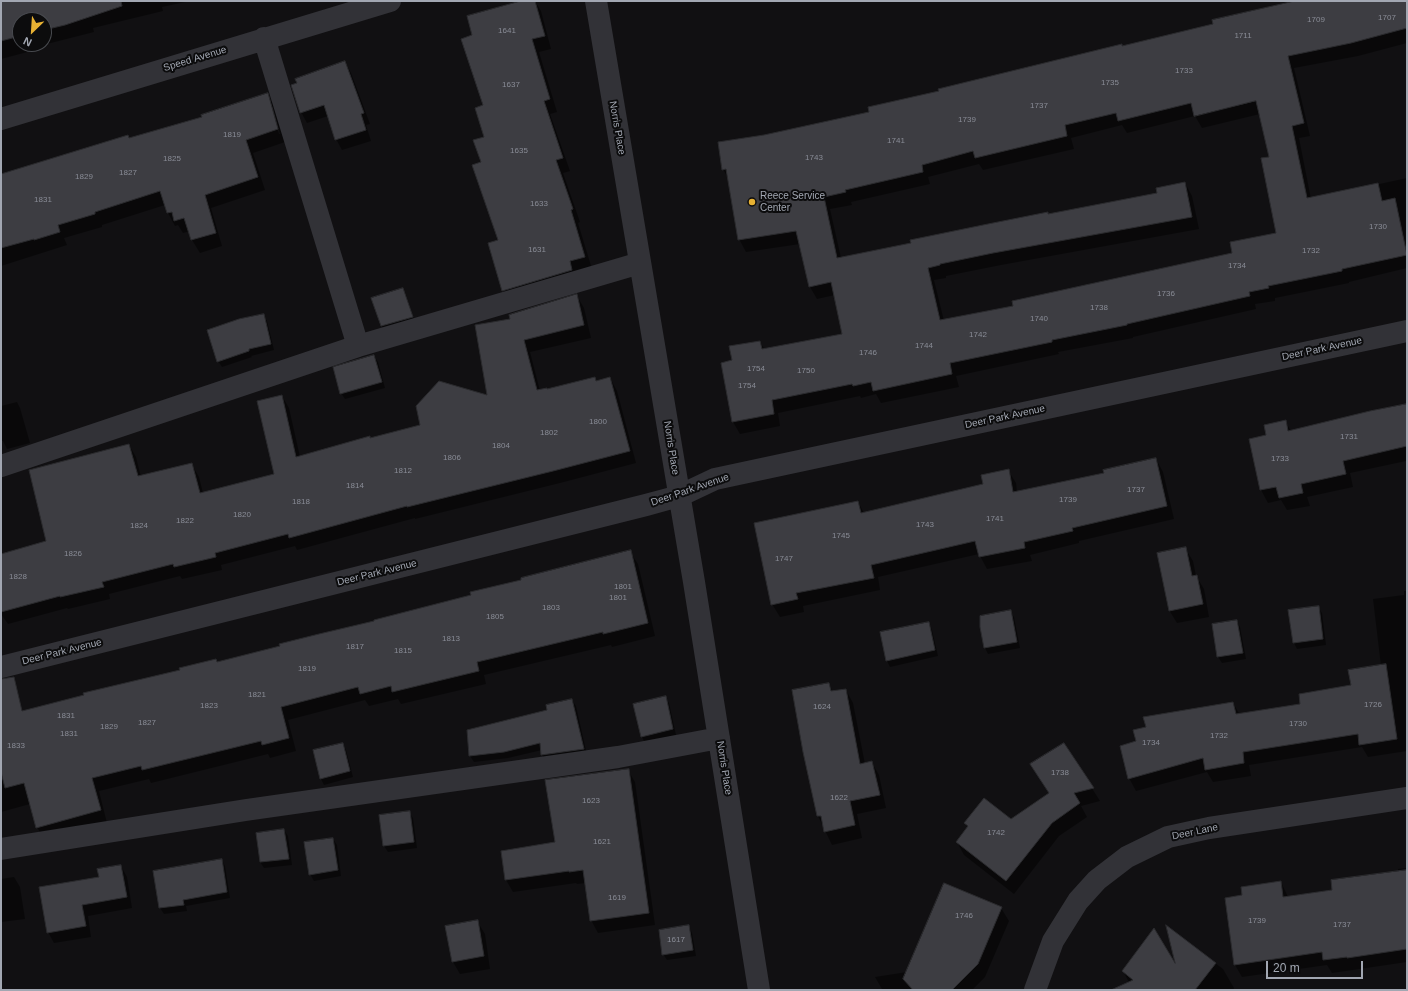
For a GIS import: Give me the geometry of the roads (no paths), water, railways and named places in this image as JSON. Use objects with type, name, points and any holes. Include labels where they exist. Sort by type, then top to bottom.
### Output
[{"type":"street","name":"Speed Avenue","points":[[1,119],[390,1]]},
{"type":"street","name":"Norris Place","points":[[596,1],[719,738],[759,990]]},
{"type":"street","points":[[264,38],[358,346]]},
{"type":"street","points":[[1,466],[358,346],[640,263]]},
{"type":"street","name":"Deer Park Avenue","points":[[1,668],[646,505],[679,496],[715,479],[1407,331]]},
{"type":"street","points":[[1,849],[246,810],[618,757],[719,738]]},
{"type":"street","name":"Deer Lane","points":[[1035,990],[1053,941],[1078,901],[1097,880],[1127,857],[1168,838],[1209,828],[1407,798]]},
{"type":"place","name":"Reece Service Center","points":[[752,202]]}]
